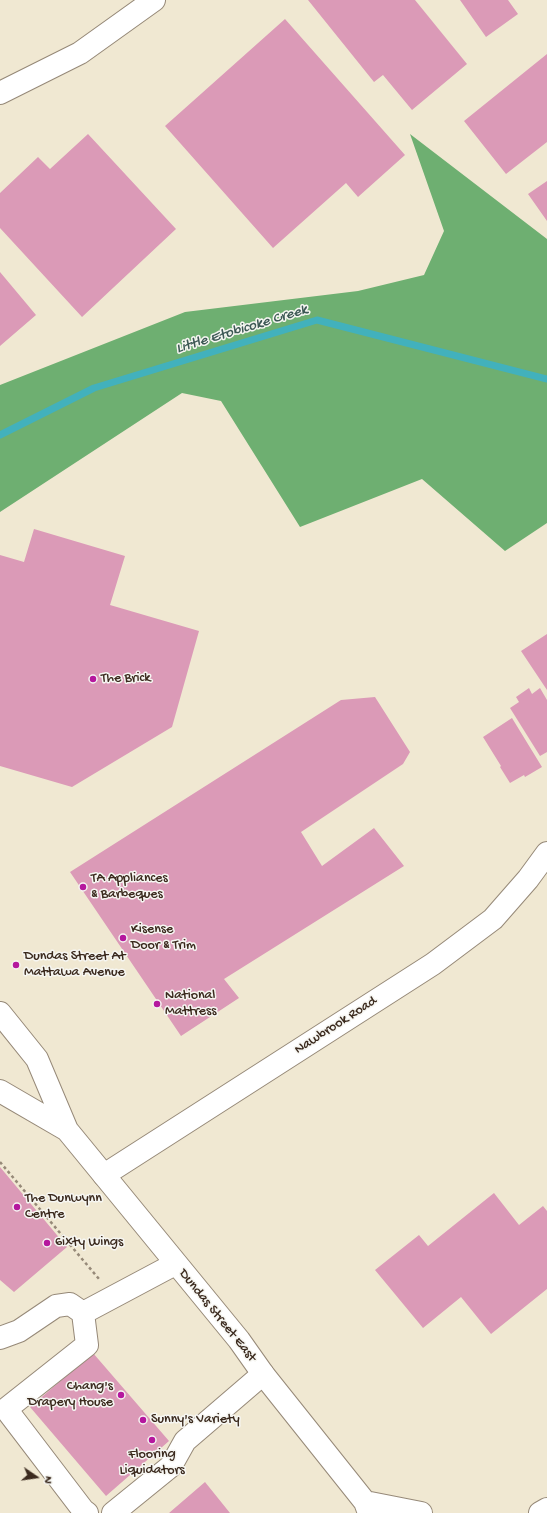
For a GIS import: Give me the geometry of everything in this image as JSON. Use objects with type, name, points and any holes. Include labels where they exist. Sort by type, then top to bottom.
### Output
[{"type":"main road","points":[[0,93],[80,53],[154,0]]},
{"type":"main road","name":"Nawbrook Road","points":[[104,1175],[433,964],[493,919],[528,879],[547,853]]},
{"type":"main road","name":"Dundas Street East","points":[[0,1013],[37,1059],[67,1130],[175,1264],[239,1340],[263,1374],[367,1508],[420,1513]]},
{"type":"main road","name":"Dundas Street East","points":[[0,1091],[67,1130]]},
{"type":"main road","points":[[84,1313],[175,1264]]},
{"type":"main road","points":[[0,1338],[19,1331],[56,1306],[70,1304],[84,1313]]},
{"type":"main road","points":[[84,1313],[86,1345],[6,1409],[83,1510],[87,1513]]},
{"type":"main road","points":[[113,1513],[171,1466],[186,1441],[263,1374]]},
{"type":"main road","points":[[540,1513],[547,1509]]},
{"type":"path","points":[[0,1162],[114,1297]]},
{"type":"green space","points":[[410,134],[547,239],[547,523],[505,551],[422,479],[300,527],[221,401],[182,393],[0,512],[0,385],[185,312],[358,291],[424,275],[444,231]]},
{"type":"building","points":[[308,0],[415,0],[467,64],[412,110],[383,75],[374,82]]},
{"type":"building","points":[[460,0],[508,0],[518,14],[486,37]]},
{"type":"building","points":[[285,19],[405,155],[358,197],[346,183],[273,248],[165,126]]},
{"type":"building","points":[[547,54],[547,142],[506,174],[464,121]]},
{"type":"building","points":[[88,134],[176,229],[82,317],[0,228],[0,193],[38,157],[50,169]]},
{"type":"building","points":[[547,181],[547,221],[528,194]]},
{"type":"building","points":[[0,272],[36,315],[0,346]]},
{"type":"building","name":"The Brick","points":[[34,529],[125,556],[110,605],[199,631],[172,727],[72,787],[0,766],[0,555],[24,562]]},
{"type":"building","points":[[547,634],[547,690],[521,651]]},
{"type":"building","points":[[529,688],[532,694],[540,688],[547,700],[547,752],[540,756],[510,708],[519,702],[516,697]]},
{"type":"building","points":[[375,697],[410,752],[403,764],[301,832],[322,866],[374,828],[404,866],[224,979],[239,998],[181,1036],[70,872],[341,700]]},
{"type":"building","points":[[512,718],[542,767],[525,777],[524,775],[510,783],[483,737]]},
{"type":"building","name":"The Dunwynn Centre","points":[[0,1167],[67,1247],[14,1292],[0,1280]]},
{"type":"building","points":[[494,1193],[519,1225],[543,1206],[547,1211],[547,1289],[491,1334],[461,1297],[423,1328],[375,1270],[419,1235],[428,1246]]},
{"type":"building","points":[[93,1353],[169,1441],[106,1496],[30,1407]]},
{"type":"building","points":[[205,1482],[230,1513],[169,1513]]},
{"type":"waterway","name":"Little Etobicoke Creek","points":[[0,435],[94,388],[317,320],[547,379]]},
{"type":"place","name":"The Brick","points":[[93,679]]},
{"type":"place","name":"TA Appliances & Barbeques","points":[[83,887]]},
{"type":"place","name":"Kisense Door & Trim","points":[[123,938]]},
{"type":"place","name":"Dundas Street At Mattawa Avenue","points":[[16,965]]},
{"type":"place","name":"National Mattress","points":[[157,1004]]},
{"type":"place","name":"The Dunwynn Centre","points":[[17,1207]]},
{"type":"place","name":"6ixty Wings","points":[[47,1243]]},
{"type":"place","name":"Chang's Drapery House","points":[[121,1395]]},
{"type":"place","name":"Sunny's Variety","points":[[143,1420]]},
{"type":"place","name":"Flooring Liquidators","points":[[152,1440]]}]
